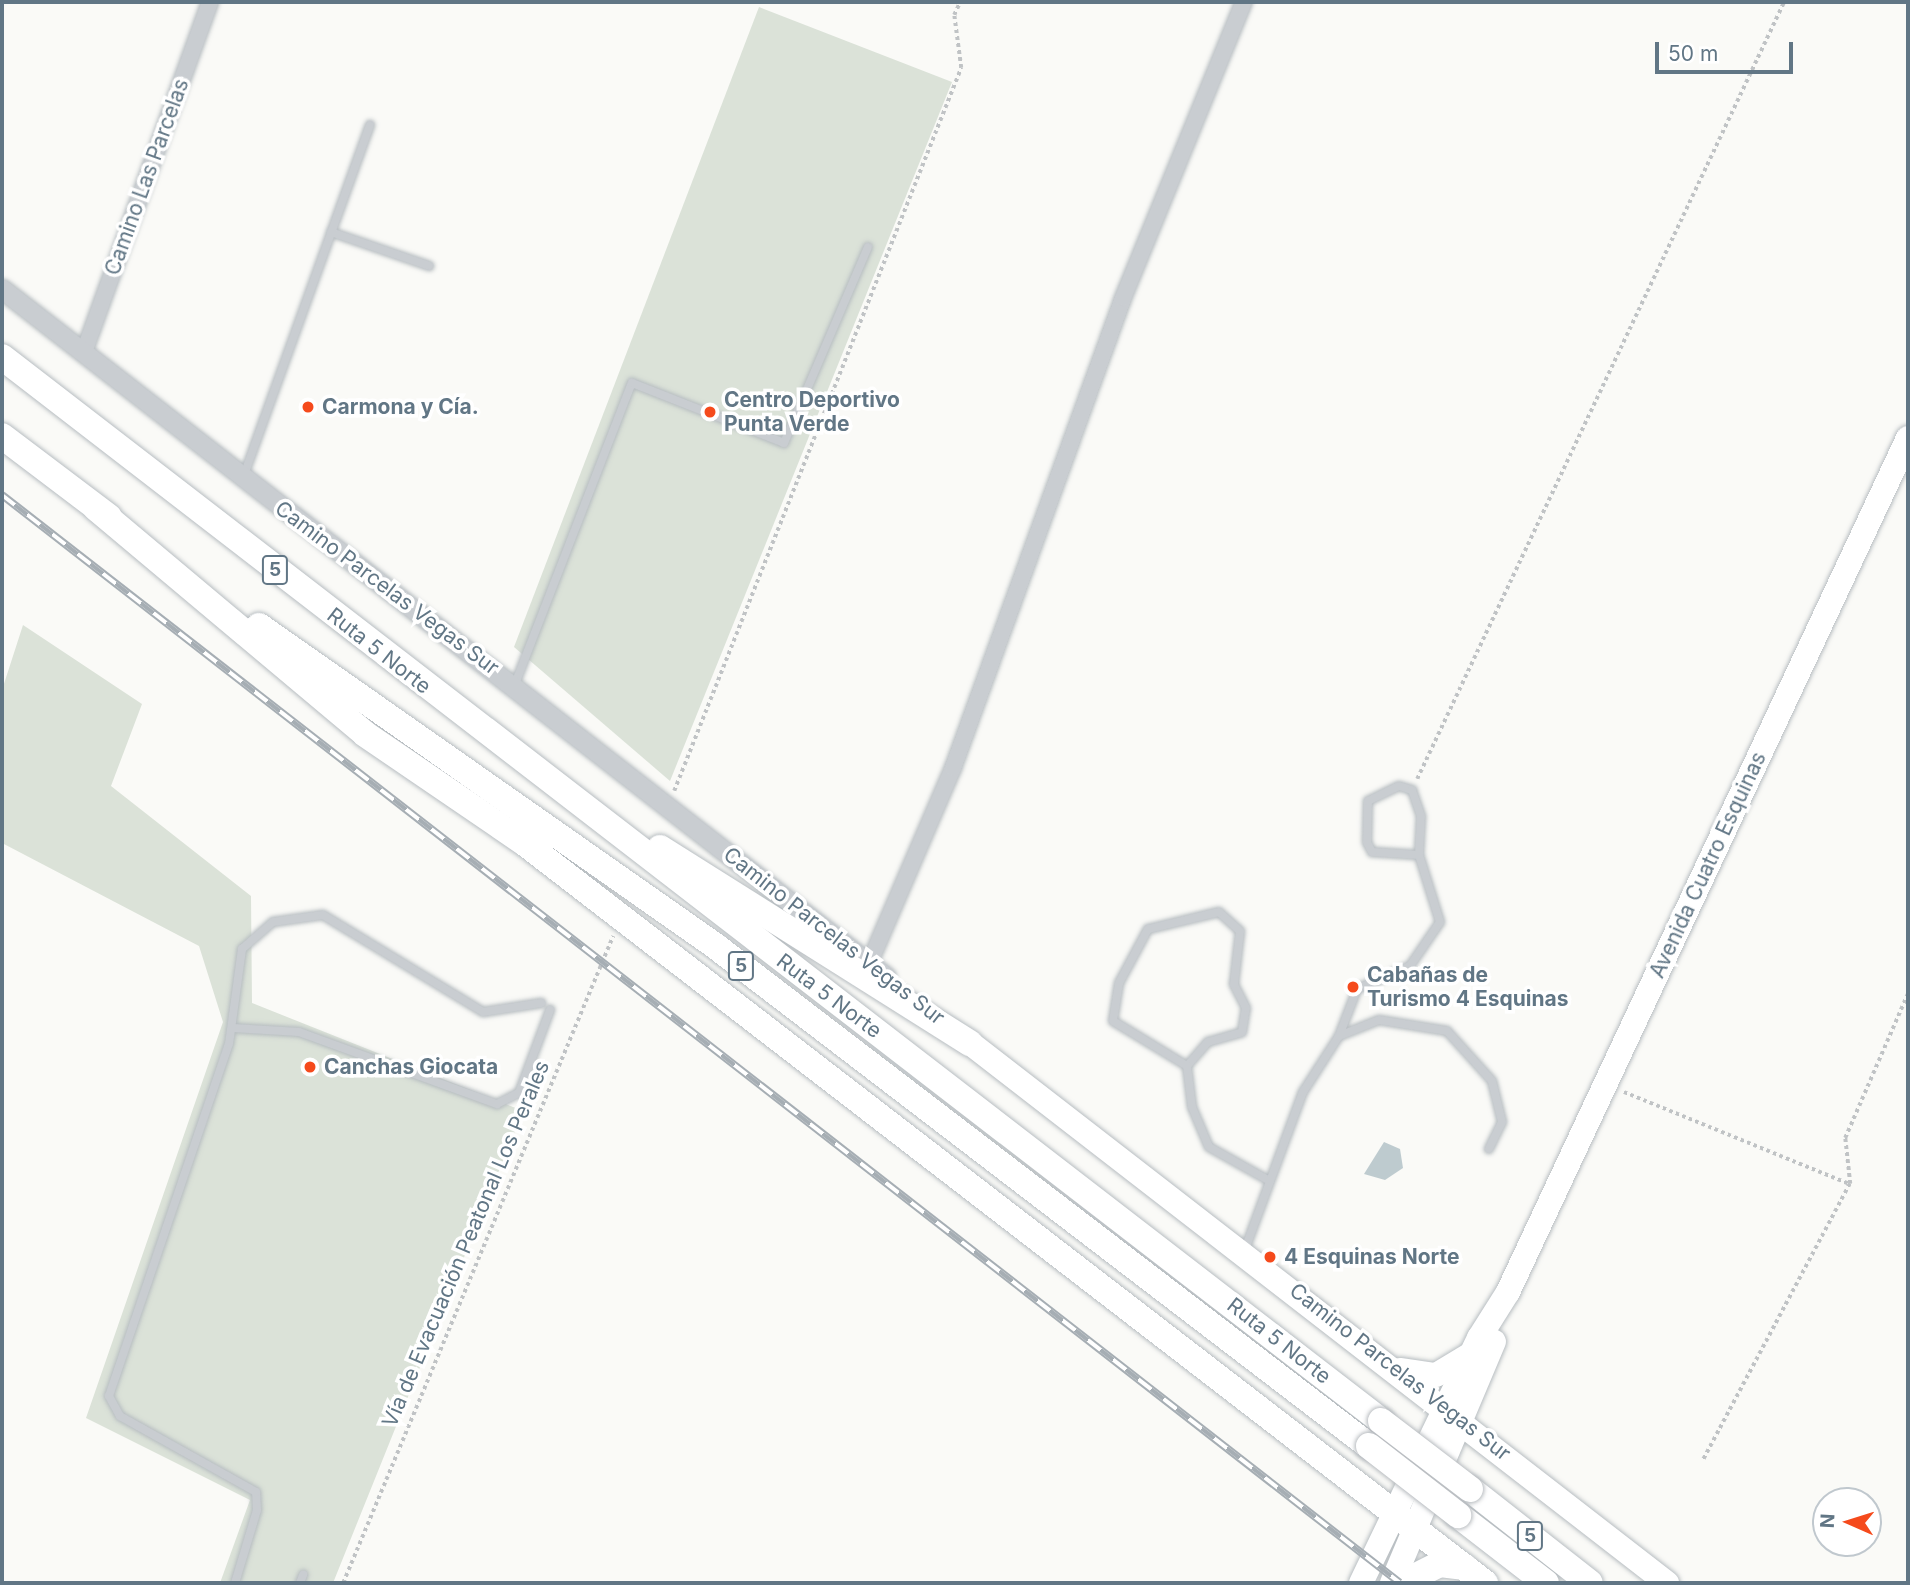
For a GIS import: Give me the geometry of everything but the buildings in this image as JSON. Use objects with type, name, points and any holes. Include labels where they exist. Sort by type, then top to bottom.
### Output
[{"type":"highway","name":"Ruta 5 Norte","points":[[2,357],[522,762],[1590,1583]]},
{"type":"highway","name":"Ruta 5 Norte","points":[[2,436],[96,508],[714,945],[1546,1583]]},
{"type":"highway","points":[[96,508],[365,734],[621,918],[1475,1575]]},
{"type":"highway","points":[[522,762],[970,1042]]},
{"type":"highway","points":[[1402,1583],[1440,1564],[1475,1575]]},
{"type":"main road","name":"Avenida Cuatro Esquinas","points":[[1454,1412],[1476,1385],[1508,1293],[1908,438]]},
{"type":"main road","name":"Camino Parcelas Vegas Sur","points":[[970,1042],[1400,1370],[1667,1583]]},
{"type":"main road","name":"Avenida Cuatro Esquinas","points":[[1366,1577],[1405,1522],[1454,1412],[1472,1352],[1508,1293]]},
{"type":"main road","points":[[1400,1370],[1436,1375],[1472,1352]]},
{"type":"main road","points":[[1476,1385],[1478,1417],[1493,1445]]},
{"type":"main road","name":"Avenida Cuatro Esquinas","points":[[1392,1583],[1405,1522]]},
{"type":"street","name":"Camino Las Parcelas","points":[[84,352],[210,2]]},
{"type":"street","points":[[869,964],[953,768],[1123,298],[1244,2]]},
{"type":"street","name":"Camino Parcelas Vegas Sur","points":[[2,289],[243,478],[515,684],[970,1042]]},
{"type":"lane","points":[[243,478],[370,125]]},
{"type":"lane","points":[[331,232],[429,266]]},
{"type":"lane","points":[[515,684],[632,383],[784,443],[868,247]]},
{"type":"lane","points":[[1244,1252],[1266,1179],[1303,1092],[1339,1036],[1357,989],[1410,966],[1440,922],[1419,856],[1421,816],[1412,790],[1399,786],[1368,801],[1367,842],[1373,852],[1419,856]]},
{"type":"lane","points":[[1187,1066],[1113,1021],[1119,983],[1148,929],[1219,912],[1240,931],[1234,984],[1247,1008],[1241,1032],[1208,1042],[1187,1066],[1192,1107],[1209,1147],[1266,1179]]},
{"type":"lane","points":[[235,1583],[257,1510],[256,1492],[120,1416],[109,1396],[233,1028],[242,949],[264,928],[295,915],[336,919],[484,1012],[541,1003]]},
{"type":"lane","points":[[233,1028],[299,1032],[497,1104],[519,1093],[550,1010]]},
{"type":"lane","points":[[1339,1036],[1379,1020],[1447,1031],[1492,1081],[1502,1122],[1489,1149]]},
{"type":"path","points":[[668,806],[961,68],[954,15],[960,2]]},
{"type":"path","points":[[1412,790],[1784,2]]},
{"type":"path","name":"Vía de Evacuación Peatonal Los Perales","points":[[343,1583],[621,918]]},
{"type":"path","points":[[1703,1460],[1850,1184],[1845,1138],[1908,993]]},
{"type":"path","points":[[1606,1085],[1850,1184]]},
{"type":"shaded area","name":"Centro Deportivo Punta Verde","points":[[759,7],[952,82],[670,781],[514,647]]},
{"type":"shaded area","name":"Canchas Giocata","points":[[23,625],[142,704],[111,786],[251,896],[252,1003],[523,1111],[333,1583],[220,1583],[250,1500],[86,1418],[223,1022],[199,946],[2,843],[2,690]]},
{"type":"shaded area","points":[[1384,1142],[1400,1149],[1403,1168],[1385,1180],[1364,1174]]},
{"type":"railway","points":[[2,495],[1400,1583]]},
{"type":"place","name":"Carmona y Cía.","points":[[308,407]]},
{"type":"place","name":"Centro Deportivo Punta Verde","points":[[710,412]]},
{"type":"place","name":"Cabañas de Turismo 4 Esquinas","points":[[1353,987]]},
{"type":"place","name":"Canchas Giocata","points":[[310,1067]]},
{"type":"place","name":"4 Esquinas Norte","points":[[1270,1257]]}]
